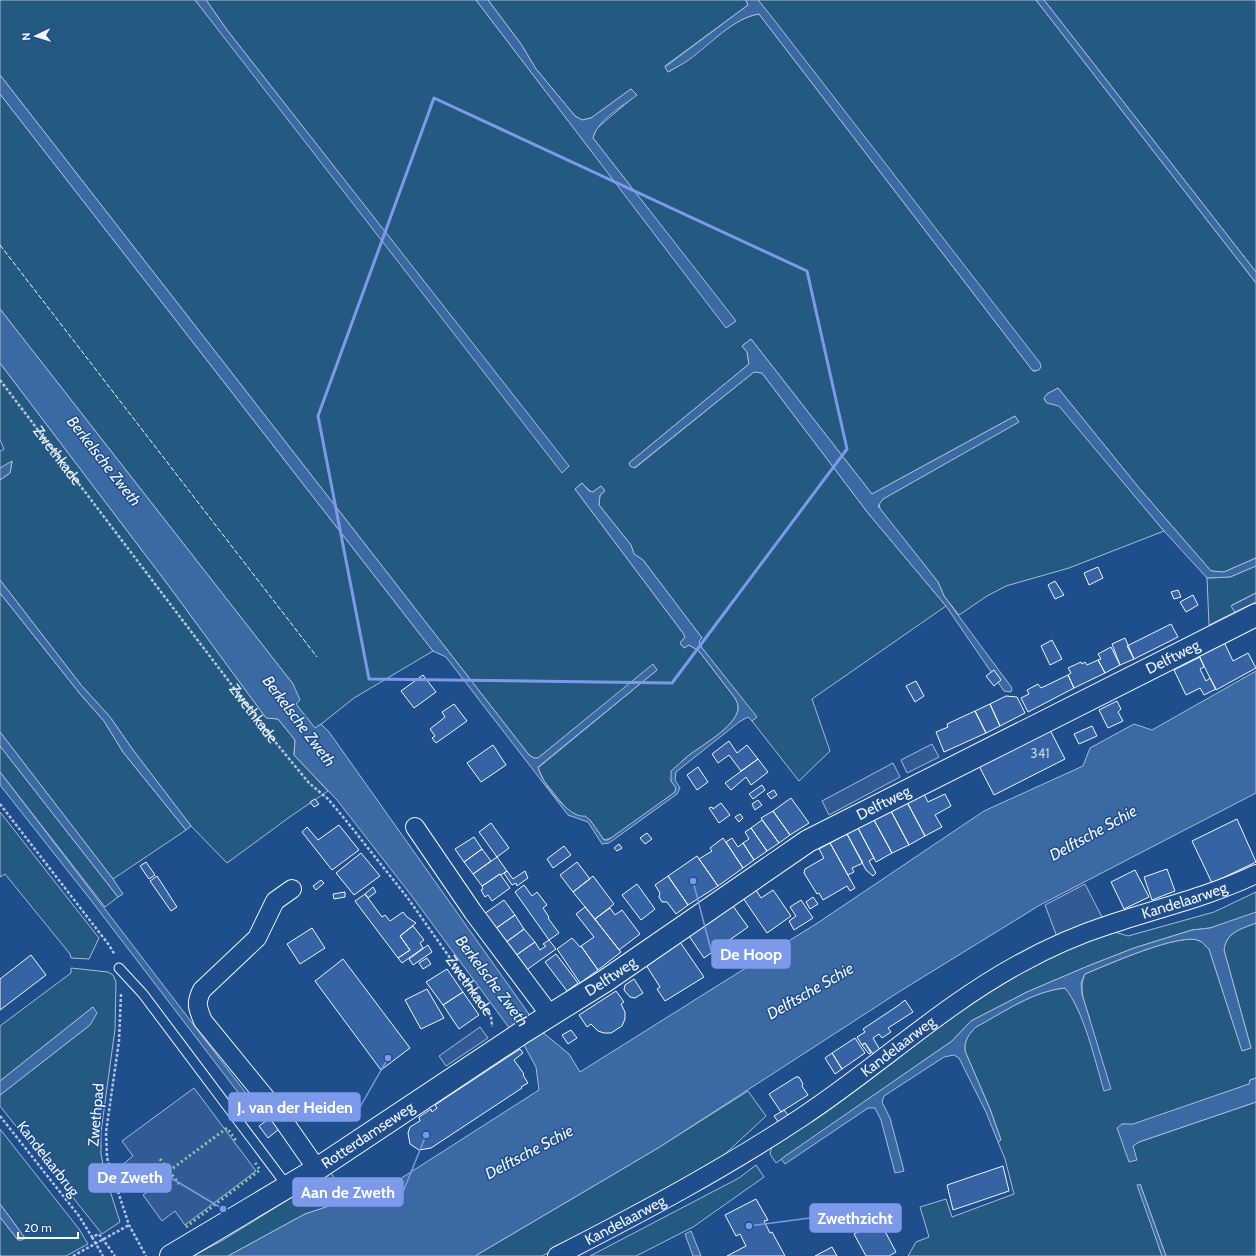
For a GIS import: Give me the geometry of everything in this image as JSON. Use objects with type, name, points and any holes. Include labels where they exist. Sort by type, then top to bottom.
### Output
[{"type":"street","name":"Delftweg","points":[[527,1030],[605,981],[808,841],[1256,615]]},
{"type":"street","points":[[415,827],[473,912],[527,1030]]},
{"type":"street","name":"Kandelaarweg","points":[[557,1256],[653,1207],[762,1143],[834,1095],[963,1000],[1018,965],[1068,939],[1107,925],[1201,897],[1256,874]]},
{"type":"street","points":[[292,889],[275,901],[257,938],[202,990],[197,1001],[197,1008],[203,1021],[278,1113],[316,1170]]},
{"type":"street","name":"Rotterdamseweg","points":[[171,1256],[288,1188],[527,1030]]},
{"type":"lane","points":[[119,968],[147,1000],[288,1188]]},
{"type":"path","name":"Zwethkade","points":[[0,380],[272,738],[309,784],[328,800],[344,818],[407,896],[491,1016],[491,1026],[527,1030]]},
{"type":"path","name":"Zwethpad","points":[[0,804],[110,945],[119,968],[122,997],[119,1041],[106,1132],[107,1158],[129,1225],[146,1256]]},
{"type":"path","name":"Kandelaarbrug","points":[[0,1116],[78,1216],[103,1256]]},
{"type":"path","points":[[73,1256],[129,1225]]},
{"type":"path","points":[[92,1237],[99,1234],[115,1256]]},
{"type":"highlighted area","points":[[434,98],[807,271],[847,449],[672,683],[369,679],[318,416]]},
{"type":"shaded area","points":[[0,0],[195,0],[569,467],[227,30],[206,0],[476,0],[726,327],[735,321],[593,138],[596,129],[636,95],[631,89],[591,118],[582,120],[575,116],[536,69],[521,44],[488,0],[746,0],[748,5],[665,66],[668,72],[690,58],[725,30],[748,17],[759,14],[1033,371],[1036,371],[1039,363],[758,0],[1036,0],[1256,283],[1256,558],[1224,572],[1211,571],[1139,488],[1058,388],[1047,394],[1044,399],[1047,403],[1059,405],[1164,531],[1069,568],[1006,586],[987,596],[959,615],[944,596],[938,582],[880,509],[879,503],[883,499],[1018,422],[1015,416],[872,494],[751,339],[742,346],[747,352],[749,364],[629,463],[635,468],[754,372],[762,373],[868,513],[946,606],[812,699],[830,751],[799,781],[752,721],[756,717],[702,648],[699,641],[702,638],[643,560],[634,554],[631,545],[599,505],[600,495],[605,491],[601,486],[593,492],[590,491],[582,483],[575,489],[683,633],[685,637],[680,643],[684,648],[689,645],[699,651],[738,704],[738,710],[735,717],[724,730],[688,756],[672,771],[671,781],[676,788],[675,792],[618,834],[604,840],[590,820],[571,813],[565,807],[544,781],[538,768],[657,670],[653,665],[538,758],[534,758],[529,755],[0,75]]},
{"type":"shaded area","points":[[1044,0],[1256,0],[1256,272]]},
{"type":"shaded area","points":[[0,94],[433,651],[354,698],[315,729],[295,703],[293,684],[0,309]]},
{"type":"shaded area","points":[[0,363],[169,586],[266,718],[278,719],[295,740],[294,755],[328,791],[227,863],[191,826],[133,750],[110,717],[81,685],[0,580],[0,480],[10,473],[12,462],[0,468],[0,451],[4,449],[0,440]]},
{"type":"shaded area","points":[[1256,566],[1256,593],[1232,605],[1235,612],[1209,625],[1207,578],[1230,577]]},
{"type":"shaded area","points":[[0,593],[81,695],[104,721],[123,752],[186,830],[113,879],[0,732]]},
{"type":"shaded area","points":[[1256,593],[1256,602],[1235,612],[1231,606]]},
{"type":"shaded area","points":[[932,744],[939,757],[907,773],[901,760]]},
{"type":"shaded area","points":[[0,746],[118,897],[105,907],[0,772]]},
{"type":"shaded area","points":[[893,763],[900,777],[829,815],[822,801]]},
{"type":"shaded area","points":[[0,812],[99,938],[89,959],[71,958],[70,954],[5,874],[0,877]]},
{"type":"shaded area","points":[[1085,884],[1103,919],[1057,937],[1045,905]]},
{"type":"shaded area","points":[[1256,892],[1256,912],[1251,915],[1210,928],[1192,930],[1134,948],[1027,992],[971,1021],[952,1041],[776,1163],[770,1154],[772,1146],[995,984],[1108,930],[1128,936],[1214,912]]},
{"type":"shaded area","points":[[1256,923],[1256,1078],[1250,1080],[1250,1084],[1133,1125],[1122,1124],[1133,1146],[1139,1142],[1256,1102],[1256,1256],[1166,1256],[1140,1184],[1162,1256],[908,1256],[916,1242],[929,1237],[920,1207],[946,1199],[952,1217],[1014,1194],[1005,1159],[998,1142],[1001,1140],[990,1109],[965,1051],[965,1044],[971,1032],[976,1027],[1030,998],[1042,993],[1065,988],[1071,995],[1079,1012],[1090,1019],[1082,991],[1085,974],[1125,957],[1161,945],[1191,939],[1201,942],[1209,949],[1242,1050],[1251,1048],[1224,950],[1225,944],[1231,935],[1240,929]]},
{"type":"shaded area","points":[[71,968],[108,972],[113,975],[116,982],[115,1029],[101,1132],[101,1154],[105,1175],[120,1222],[102,1234],[0,1106],[0,1095],[90,1025],[93,1007],[0,1081],[0,1026],[71,973]]},
{"type":"shaded area","points":[[480,1027],[488,1038],[446,1066],[439,1056]]},
{"type":"shaded area","points":[[194,1088],[256,1171],[185,1225],[175,1211],[162,1221],[143,1195],[155,1186],[153,1183],[140,1192],[121,1166],[133,1156],[122,1141]]},
{"type":"shaded area","points":[[748,1091],[766,1116],[725,1154],[602,1226],[542,1256],[475,1256],[658,1148]]},
{"type":"shaded area","points":[[0,1129],[79,1229],[88,1244],[66,1256],[0,1256],[0,1217],[18,1240],[25,1238],[0,1204]]},
{"type":"shaded area","points":[[756,1165],[764,1177],[693,1227],[636,1256],[590,1256],[739,1178]]},
{"type":"shaded area","points":[[331,1173],[349,1200],[305,1214],[228,1256],[193,1256],[223,1240]]},
{"type":"water","points":[[195,0],[206,0],[227,30],[569,466],[562,473]]},
{"type":"water","points":[[476,0],[488,0],[521,44],[536,69],[575,116],[582,120],[591,118],[631,89],[637,95],[605,119],[596,131],[593,138],[736,321],[726,328]]},
{"type":"water","points":[[746,0],[758,0],[771,16],[1040,363],[1041,367],[1039,370],[1033,371],[759,14],[741,20],[723,32],[690,59],[668,72],[665,67],[748,5]]},
{"type":"water","points":[[1036,0],[1044,0],[1256,272],[1256,283]]},
{"type":"water","points":[[0,75],[529,755],[534,758],[538,758],[653,664],[657,670],[538,767],[540,774],[550,790],[564,806],[571,812],[585,816],[590,820],[604,840],[608,840],[675,792],[676,788],[671,781],[671,771],[688,756],[724,730],[735,717],[738,710],[738,704],[699,651],[689,645],[684,648],[680,643],[685,637],[683,633],[575,489],[582,483],[589,491],[593,492],[601,486],[605,491],[600,495],[599,505],[631,545],[634,554],[643,560],[702,638],[699,641],[702,648],[757,717],[752,721],[748,717],[739,722],[676,772],[675,780],[680,788],[677,794],[609,843],[602,844],[588,822],[568,815],[446,657],[433,651],[0,94]]},
{"type":"water","points":[[0,309],[293,684],[300,700],[296,704],[315,728],[321,724],[329,732],[541,1031],[569,1054],[580,1072],[819,922],[984,811],[1083,766],[1090,748],[1134,724],[1152,730],[1256,671],[1256,793],[1040,905],[902,990],[658,1148],[475,1256],[228,1256],[305,1214],[389,1186],[539,1090],[536,1067],[524,1045],[525,1041],[510,1029],[411,895],[337,800],[294,755],[295,740],[278,719],[266,718],[169,586],[0,363]]},
{"type":"water","points":[[751,339],[872,494],[1015,416],[1019,422],[883,499],[878,506],[938,582],[944,596],[1012,688],[1011,692],[1004,691],[946,606],[868,513],[762,373],[754,372],[634,468],[630,466],[629,463],[749,364],[747,352],[742,346]]},
{"type":"water","points":[[1058,388],[1139,488],[1211,571],[1224,572],[1256,558],[1256,566],[1230,577],[1207,578],[1164,531],[1059,406],[1047,403],[1044,398],[1047,394]]},
{"type":"water","points":[[12,461],[10,473],[0,480],[0,468]]},
{"type":"water","points":[[0,580],[81,685],[110,717],[133,750],[191,826],[186,830],[123,752],[104,721],[81,695],[0,593]]},
{"type":"water","points":[[0,732],[123,894],[118,897],[0,746]]},
{"type":"water","points":[[0,772],[255,1105],[250,1108],[90,899],[0,785]]},
{"type":"water","points":[[1256,912],[1256,923],[1240,929],[1231,935],[1225,944],[1224,950],[1251,1048],[1242,1051],[1209,949],[1200,941],[1191,939],[1177,941],[1125,957],[1085,974],[1081,983],[1082,994],[1111,1089],[1104,1091],[1088,1037],[1072,998],[1065,988],[1053,990],[1019,1003],[976,1027],[966,1040],[965,1051],[990,1109],[1001,1140],[998,1142],[986,1112],[959,1058],[954,1055],[944,1057],[884,1096],[882,1102],[890,1118],[904,1171],[895,1173],[881,1120],[875,1108],[868,1108],[785,1164],[781,1159],[952,1041],[971,1021],[1027,992],[1134,948],[1192,930],[1210,928]]},
{"type":"water","points":[[93,1007],[97,1013],[90,1025],[0,1095],[0,1081]]},
{"type":"water","points":[[1256,1078],[1256,1102],[1139,1142],[1133,1146],[1137,1160],[1129,1162],[1117,1128],[1122,1124],[1133,1124],[1249,1084],[1250,1080]]},
{"type":"water","points":[[1140,1184],[1166,1256],[1162,1256],[1137,1185]]},
{"type":"water","points":[[0,1204],[26,1238],[18,1240],[0,1217]]},
{"type":"water","points":[[691,1231],[701,1256],[693,1256],[685,1234]]},
{"type":"building","points":[[1098,567],[1103,578],[1089,585],[1084,573]]},
{"type":"building","points":[[1055,581],[1064,595],[1055,599],[1048,585]]},
{"type":"building","points":[[1178,590],[1181,597],[1174,599],[1171,592]]},
{"type":"building","points":[[1193,595],[1198,605],[1186,612],[1180,602]]},
{"type":"building","points":[[1171,624],[1178,637],[1134,659],[1127,646]]},
{"type":"building","points":[[1125,638],[1134,659],[1120,665],[1112,644]]},
{"type":"building","points":[[1052,640],[1062,659],[1050,665],[1041,646]]},
{"type":"building","points":[[1224,642],[1233,661],[1248,653],[1256,668],[1216,690],[1199,656]]},
{"type":"building","points":[[1111,647],[1120,665],[1105,673],[1098,660],[1101,659],[1098,654]]},
{"type":"building","points":[[1200,657],[1204,667],[1200,669],[1206,681],[1210,678],[1216,689],[1204,695],[1200,688],[1186,695],[1174,670]]},
{"type":"building","points":[[1098,660],[1105,673],[1074,688],[1068,675],[1071,673],[1068,668],[1081,662],[1082,664],[1085,662],[1087,665]]},
{"type":"building","points":[[994,670],[1001,680],[994,686],[986,676]]},
{"type":"building","points":[[423,675],[436,692],[414,708],[401,691]]},
{"type":"building","points":[[1068,675],[1074,688],[1028,712],[1021,698],[1029,694],[1027,690],[1038,684],[1041,688]]},
{"type":"building","points":[[916,681],[924,696],[915,702],[906,686]]},
{"type":"building","points":[[1006,696],[1017,697],[1025,713],[1000,726],[990,704]]},
{"type":"building","points":[[1117,701],[1121,709],[1118,712],[1123,721],[1108,728],[1099,710]]},
{"type":"building","points":[[454,704],[467,721],[436,743],[432,738],[435,736],[430,729],[445,717],[442,712]]},
{"type":"building","points":[[990,704],[1000,726],[986,733],[975,711]]},
{"type":"building","points":[[975,711],[986,733],[944,752],[936,732],[948,727],[947,724]]},
{"type":"building","points":[[1092,726],[1097,736],[1079,744],[1074,734]]},
{"type":"building","points":[[1050,730],[1065,759],[994,795],[979,766]]},
{"type":"building","points":[[729,741],[737,753],[747,745],[758,759],[741,771],[729,755],[718,763],[712,754]]},
{"type":"building","points":[[493,745],[506,765],[481,782],[467,763]]},
{"type":"building","points":[[758,759],[768,772],[751,785],[746,777],[731,790],[725,783]]},
{"type":"building","points":[[698,767],[708,782],[697,790],[687,775]]},
{"type":"building","points":[[762,785],[765,790],[753,799],[749,794]]},
{"type":"building","points":[[774,790],[777,795],[771,799],[767,794]]},
{"type":"building","points":[[924,794],[928,802],[945,794],[951,806],[935,815],[942,827],[925,836],[907,802]]},
{"type":"building","points":[[791,798],[809,823],[790,835],[773,811]]},
{"type":"building","points":[[315,799],[319,804],[314,807],[310,802]]},
{"type":"building","points":[[758,800],[762,805],[755,810],[752,804]]},
{"type":"building","points":[[907,802],[925,836],[909,845],[891,811]]},
{"type":"building","points":[[721,803],[730,815],[719,823],[709,808],[712,807],[713,809]]},
{"type":"building","points":[[773,811],[790,835],[779,843],[761,818]]},
{"type":"building","points":[[891,811],[909,845],[892,853],[874,820]]},
{"type":"building","points":[[740,814],[743,818],[739,822],[735,817]]},
{"type":"building","points":[[1237,819],[1256,862],[1212,883],[1192,841]]},
{"type":"building","points":[[762,820],[779,843],[767,851],[751,828]]},
{"type":"building","points":[[874,820],[892,853],[876,862],[858,828]]},
{"type":"building","points":[[491,823],[509,848],[497,857],[479,832]]},
{"type":"building","points":[[339,825],[359,850],[332,870],[302,832],[307,827],[318,840]]},
{"type":"building","points":[[751,828],[767,851],[754,860],[743,843],[749,839],[745,832]]},
{"type":"building","points":[[858,828],[874,858],[869,861],[876,873],[873,876],[866,870],[847,834]]},
{"type":"building","points":[[647,833],[652,839],[645,844],[640,838]]},
{"type":"building","points":[[847,834],[863,863],[852,868],[854,872],[848,875],[830,843]]},
{"type":"building","points":[[474,837],[482,849],[464,862],[455,849]]},
{"type":"building","points":[[723,838],[743,868],[718,886],[699,859],[712,851],[710,848]]},
{"type":"building","points":[[732,838],[738,847],[743,843],[754,860],[743,868],[726,842]]},
{"type":"building","points":[[830,843],[855,888],[850,891],[847,886],[823,900],[819,893],[817,894],[804,873],[805,869],[824,858],[819,849]]},
{"type":"building","points":[[619,844],[622,848],[617,851],[614,848]]},
{"type":"building","points":[[564,846],[571,855],[553,868],[547,859]]},
{"type":"building","points":[[482,849],[491,861],[473,874],[464,862]]},
{"type":"building","points":[[361,853],[380,876],[354,895],[336,873]]},
{"type":"building","points":[[697,856],[718,886],[688,905],[668,876]]},
{"type":"building","points":[[497,857],[507,871],[482,886],[473,874]]},
{"type":"building","points":[[146,862],[155,875],[149,879],[140,866]]},
{"type":"building","points":[[577,862],[590,879],[573,892],[560,875]]},
{"type":"building","points":[[1167,869],[1175,891],[1152,900],[1144,877]]},
{"type":"building","points":[[1135,870],[1149,897],[1124,909],[1111,882]]},
{"type":"building","points":[[507,871],[513,879],[525,871],[528,878],[517,886],[516,883],[512,885],[504,873]]},
{"type":"building","points":[[500,874],[510,888],[492,901],[488,895],[485,897],[481,890],[483,889],[482,886]]},
{"type":"building","points":[[157,876],[177,907],[171,911],[150,881]]},
{"type":"building","points":[[593,876],[614,904],[595,919],[573,892]]},
{"type":"building","points":[[668,876],[688,905],[676,914],[667,902],[662,902],[659,897],[660,893],[655,885]]},
{"type":"building","points":[[321,880],[324,883],[316,890],[313,886]]},
{"type":"building","points":[[637,884],[655,909],[641,920],[622,895]]},
{"type":"building","points":[[524,885],[532,896],[537,892],[547,905],[543,908],[559,933],[549,940],[515,892]]},
{"type":"building","points":[[373,887],[376,892],[368,898],[365,894]]},
{"type":"building","points":[[756,890],[761,898],[773,890],[791,916],[767,933],[743,898]]},
{"type":"building","points":[[345,892],[345,897],[334,899],[333,894]]},
{"type":"building","points":[[365,894],[382,917],[385,915],[390,921],[403,912],[407,917],[416,923],[400,936],[410,950],[398,958],[355,901]]},
{"type":"building","points":[[813,897],[818,904],[810,909],[806,902]]},
{"type":"building","points":[[504,900],[515,915],[495,929],[484,914]]},
{"type":"building","points":[[801,900],[813,918],[794,930],[789,921],[796,916],[790,907]]},
{"type":"building","points":[[733,906],[748,927],[704,958],[689,936]]},
{"type":"building","points":[[585,907],[621,952],[598,970],[581,946],[594,937],[576,914]]},
{"type":"building","points":[[610,908],[615,915],[622,910],[640,934],[619,950],[595,919]]},
{"type":"building","points":[[515,915],[524,929],[505,943],[495,929]]},
{"type":"building","points":[[413,926],[424,940],[420,943],[423,948],[402,963],[398,958],[410,950],[400,936]]},
{"type":"building","points":[[312,928],[325,948],[300,964],[287,944]]},
{"type":"building","points":[[524,929],[535,942],[515,956],[505,943]]},
{"type":"building","points":[[572,938],[580,947],[581,946],[598,970],[580,983],[557,949]]},
{"type":"building","points":[[549,940],[556,949],[525,971],[515,956],[535,942],[540,950],[546,946],[543,944]]},
{"type":"building","points":[[680,942],[704,977],[665,1001],[657,989],[660,987],[646,965]]},
{"type":"building","points":[[428,945],[432,952],[413,965],[409,959]]},
{"type":"building","points":[[556,954],[578,983],[567,991],[545,962]]},
{"type":"building","points":[[31,955],[46,975],[0,1010],[0,979]]},
{"type":"building","points":[[427,958],[431,964],[423,969],[419,963]]},
{"type":"building","points":[[343,959],[410,1048],[381,1070],[315,981]]},
{"type":"building","points":[[447,969],[463,992],[443,1005],[426,982]]},
{"type":"building","points":[[634,979],[643,993],[635,998],[630,997],[624,990],[625,985]]},
{"type":"building","points":[[427,989],[444,1018],[421,1029],[405,1000]]},
{"type":"building","points":[[616,991],[624,1002],[621,1004],[625,1012],[625,1019],[622,1026],[611,1033],[598,1031],[591,1024],[587,1027],[579,1015]]},
{"type":"building","points":[[463,992],[479,1015],[459,1029],[443,1005]]},
{"type":"building","points":[[905,1000],[913,1012],[888,1028],[891,1032],[882,1038],[879,1034],[873,1038],[880,1050],[873,1054],[865,1043],[862,1045],[857,1037],[865,1032],[863,1029]]},
{"type":"building","points":[[571,1030],[577,1038],[568,1044],[562,1035]]},
{"type":"building","points":[[855,1038],[865,1053],[842,1069],[832,1053]]},
{"type":"building","points":[[865,1043],[871,1053],[869,1054],[862,1045]]},
{"type":"building","points":[[520,1049],[523,1053],[514,1060],[524,1074],[523,1075],[528,1083],[431,1148],[419,1150],[410,1144],[408,1133],[410,1127],[420,1121],[419,1117],[431,1109],[432,1112],[437,1108],[435,1105]]},
{"type":"building","points":[[832,1053],[842,1069],[835,1074],[825,1058]]},
{"type":"building","points":[[796,1077],[799,1077],[803,1084],[802,1086],[808,1095],[781,1112],[769,1094]]},
{"type":"building","points":[[784,1110],[789,1116],[779,1123],[774,1116]]},
{"type":"building","points":[[270,1118],[279,1129],[268,1138],[259,1126]]},
{"type":"building","points":[[1003,1166],[1009,1191],[953,1210],[947,1185]]},
{"type":"building","points":[[756,1199],[768,1220],[764,1221],[770,1233],[772,1232],[785,1256],[727,1256],[746,1246],[740,1234],[736,1236],[725,1215]]},
{"type":"building","points":[[879,1220],[896,1252],[889,1256],[866,1256],[854,1234]]},
{"type":"building","points":[[832,1247],[837,1256],[815,1256]]},
{"type":"hedge","points":[[169,1171],[227,1128],[237,1142]]},
{"type":"hedge","points":[[160,1159],[179,1184]]},
{"type":"hedge","points":[[186,1227],[260,1170],[254,1161]]},
{"type":"fence","points":[[0,245],[317,657]]},
{"type":"place","name":"De Hoop","points":[[693,881]]},
{"type":"place","name":"J. van der Heiden","points":[[388,1058]]},
{"type":"place","name":"Aan de Zweth","points":[[426,1135]]},
{"type":"place","name":"De Zweth","points":[[223,1209]]},
{"type":"place","name":"Zwethzicht","points":[[749,1226]]},
{"type":"water label","name":"Berkelsche Zweth","points":[[104,461]]},
{"type":"water label","name":"Berkelsche Zweth","points":[[299,721]]},
{"type":"water label","name":"Delftsche Schie","points":[[1093,833]]},
{"type":"water label","name":"Berkelsche Zweth","points":[[492,981]]},
{"type":"water label","name":"Delftsche Schie","points":[[810,991]]},
{"type":"water label","name":"Delftsche Schie","points":[[529,1152]]}]
